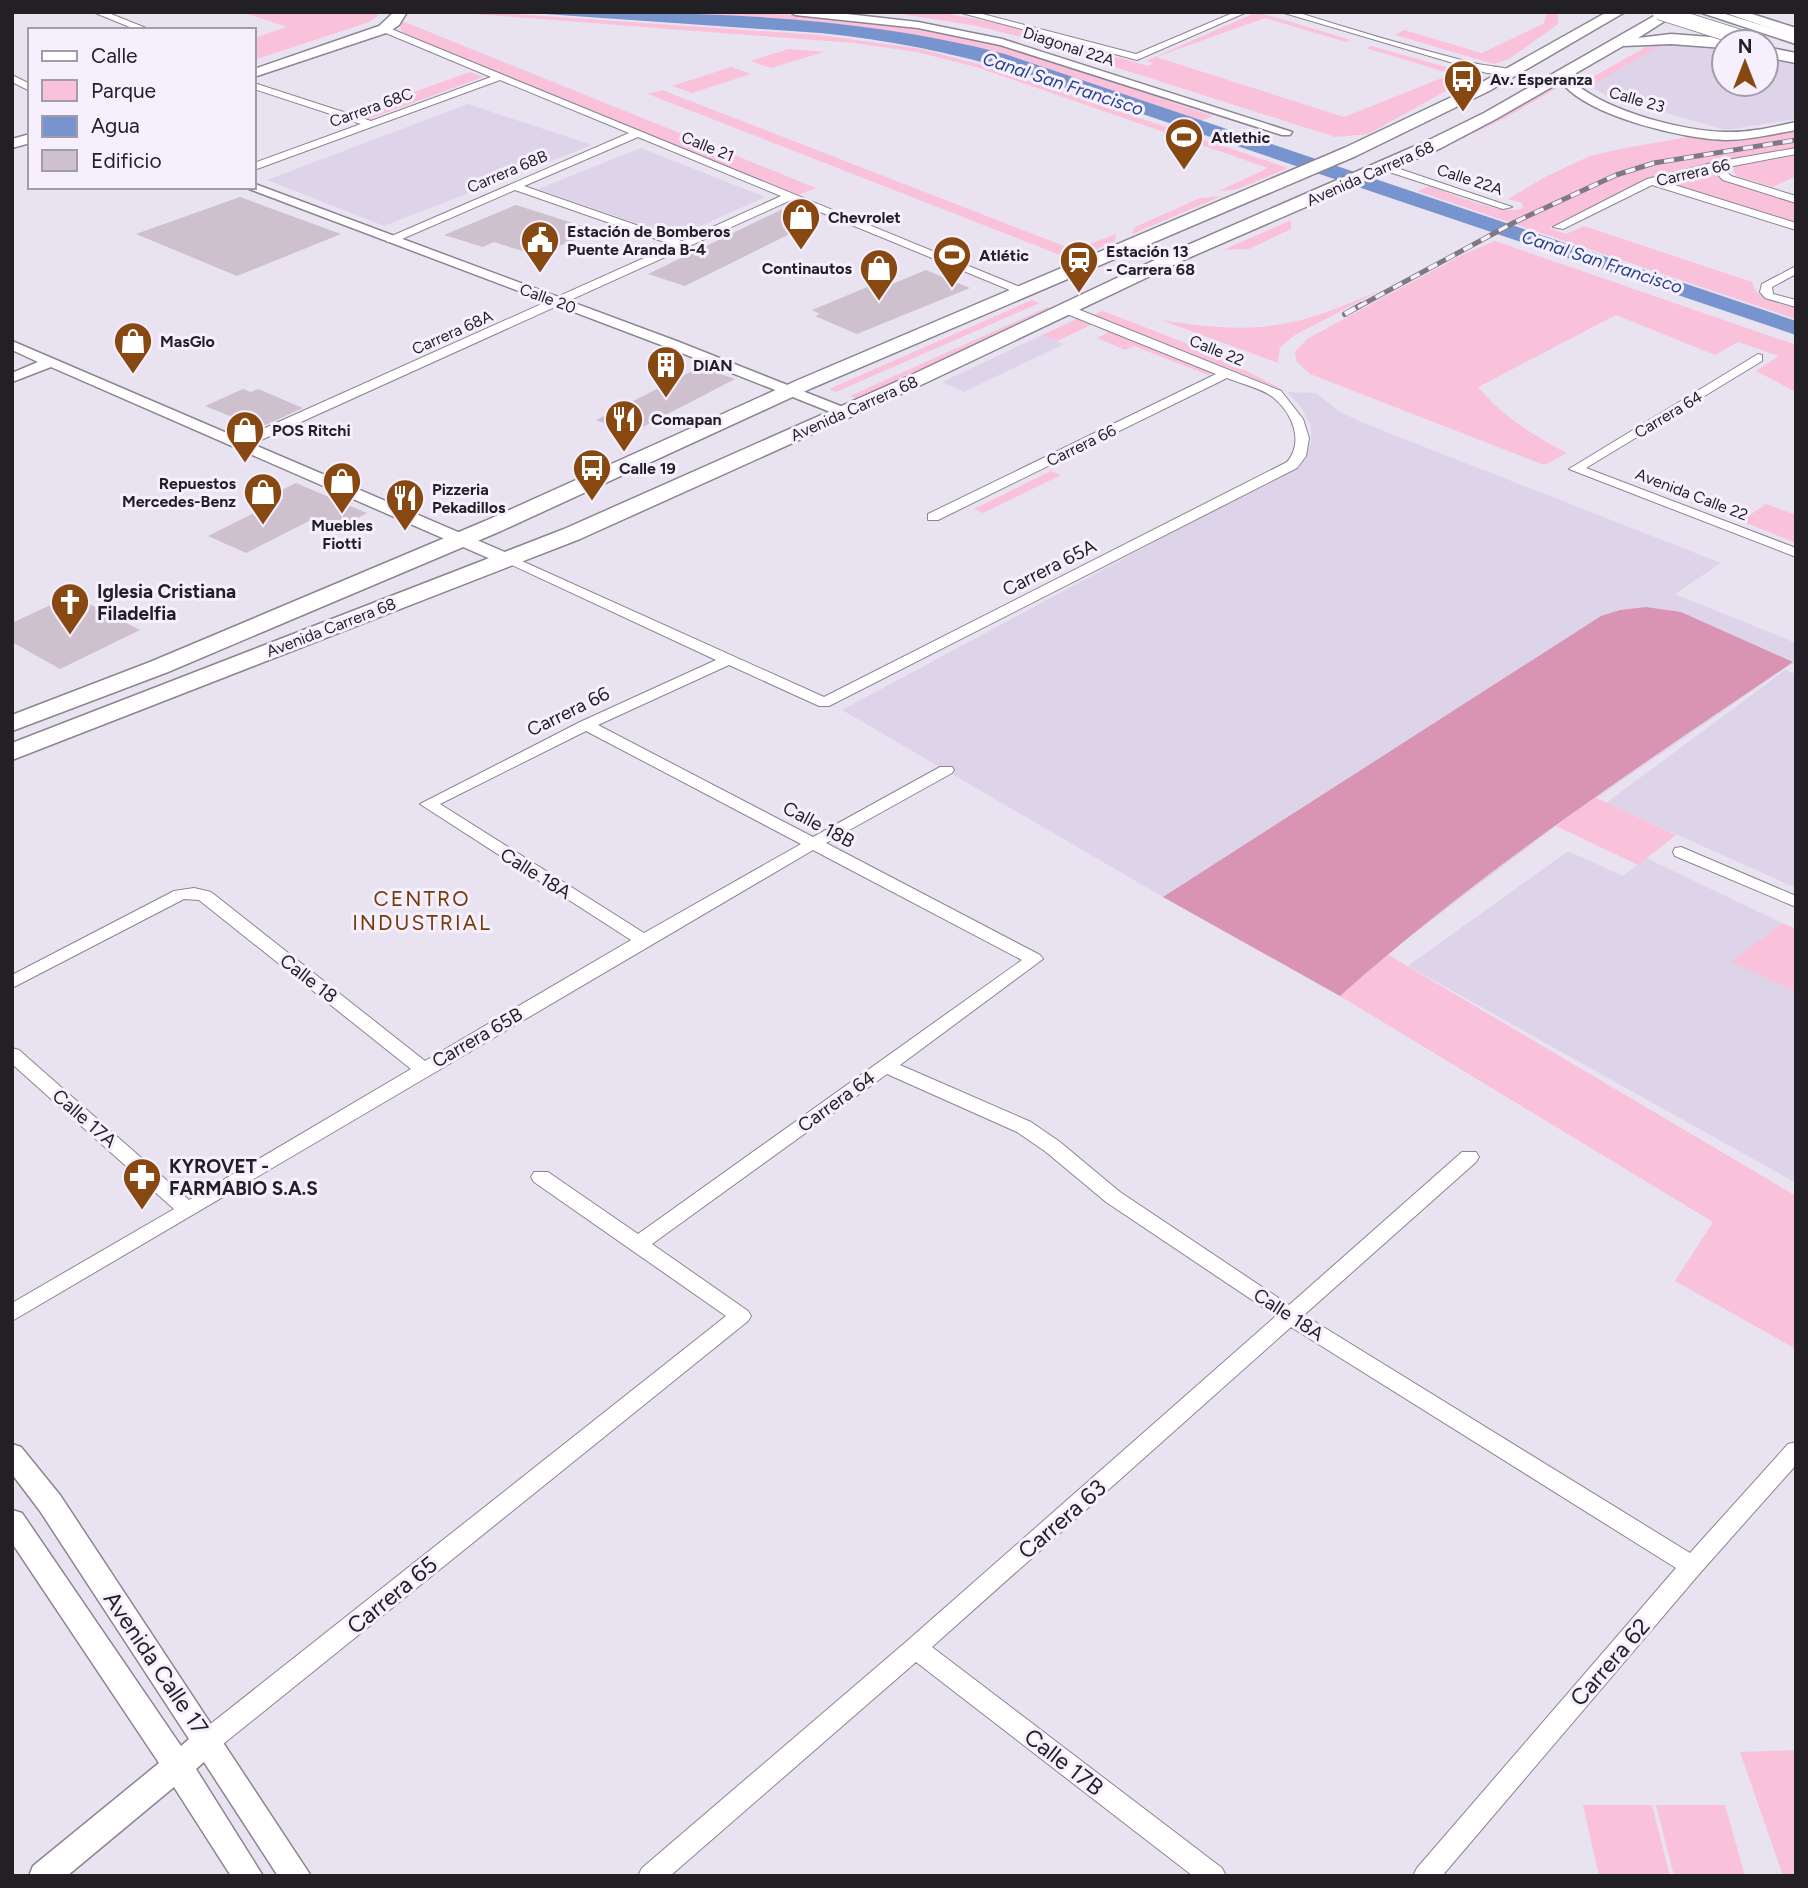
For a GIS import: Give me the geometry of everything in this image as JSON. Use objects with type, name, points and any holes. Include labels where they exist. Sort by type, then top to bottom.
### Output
[{"type":"main road","points":[[256,63],[372,26],[391,12]]},
{"type":"main road","points":[[256,72],[384,29],[394,22],[401,12]]},
{"type":"main road","name":"Avenida Carrera 68","points":[[12,724],[172,662],[461,539],[790,390],[1329,161],[1496,81],[1618,12]]},
{"type":"main road","points":[[1660,12],[1720,28]]},
{"type":"main road","name":"Avenida Carrera 68","points":[[12,752],[392,603],[508,561],[843,412],[1180,255],[1376,171],[1490,116],[1672,12]]},
{"type":"main road","points":[[1705,12],[1736,28]]},
{"type":"main road","points":[[1730,12],[1796,33]]},
{"type":"main road","points":[[1570,39],[1581,24],[1582,15]]},
{"type":"main road","points":[[1612,46],[1671,38],[1710,42]]},
{"type":"street","points":[[97,12],[141,28]]},
{"type":"street","name":"Diagonal 22A","points":[[796,12],[918,25],[1002,42],[1289,131],[1025,42],[932,22],[856,12]]},
{"type":"street","points":[[962,12],[1048,32],[1131,57],[1143,56],[1243,12]]},
{"type":"street","points":[[1209,12],[1231,18]]},
{"type":"street","points":[[1285,12],[1490,71],[1511,72]]},
{"type":"street","name":"Calle 21","points":[[384,29],[1021,291]]},
{"type":"street","points":[[1412,50],[1496,81]]},
{"type":"street","name":"Calle 23","points":[[1572,70],[1570,85],[1589,100],[1715,136]]},
{"type":"street","name":"Carrera 68C","points":[[256,166],[499,77]]},
{"type":"street","points":[[12,78],[28,87]]},
{"type":"street","points":[[256,87],[371,124]]},
{"type":"street","name":"Carrera 66","points":[[1715,136],[1741,135],[1796,126]]},
{"type":"street","name":"Carrera 68B","points":[[391,240],[636,134]]},
{"type":"street","name":"Carrera 66","points":[[1559,227],[1651,181],[1716,165],[1796,151]]},
{"type":"street","points":[[1716,165],[1719,172],[1727,178],[1796,200]]},
{"type":"street","name":"Calle 22A","points":[[1376,171],[1507,207]]},
{"type":"street","points":[[1651,181],[1796,227]]},
{"type":"street","points":[[516,187],[683,245]]},
{"type":"street","name":"Calle 20","points":[[255,189],[843,412]]},
{"type":"street","name":"Carrera 68A","points":[[242,444],[791,197]]},
{"type":"street","points":[[1796,270],[1766,286],[1769,296],[1796,304]]},
{"type":"street","name":"Calle 22","points":[[1066,309],[1277,394],[1290,409],[1305,442],[1301,456],[1292,465]]},
{"type":"street","points":[[12,345],[461,539],[728,660]]},
{"type":"street","name":"Carrera 64","points":[[1576,469],[1758,358]]},
{"type":"street","points":[[12,378],[51,362]]},
{"type":"street","name":"Carrera 66","points":[[933,517],[1228,373]]},
{"type":"street","name":"Carrera 65A","points":[[728,660],[824,704],[1292,465]]},
{"type":"street","name":"Avenida Calle 22","points":[[1576,469],[1796,553]]},
{"type":"street","name":"Carrera 66","points":[[428,804],[586,725],[728,660]]},
{"type":"street","name":"Calle 18B","points":[[586,725],[1034,959]]},
{"type":"street","name":"Carrera 65B","points":[[12,1312],[188,1210],[422,1068],[811,844],[946,770]]},
{"type":"street","name":"Calle 18A","points":[[428,804],[644,941]]},
{"type":"street","points":[[1681,852],[1796,902]]},
{"type":"street","name":"Calle 18","points":[[12,982],[180,895],[194,893],[205,896],[422,1068]]},
{"type":"street","name":"Carrera 64","points":[[639,1244],[1034,959]]},
{"type":"street","name":"Calle 17A","points":[[12,1054],[188,1210]]},
{"type":"street","name":"Calle 18A","points":[[886,1066],[1024,1127],[1053,1147],[1113,1197],[1292,1317],[1692,1566]]},
{"type":"street","name":"Carrera 63","points":[[651,1876],[1292,1317],[1469,1157]]},
{"type":"street","points":[[541,1177],[639,1244]]},
{"type":"street","name":"Carrera 65","points":[[44,1876],[208,1741],[741,1316],[639,1244]]},
{"type":"street","name":"Carrera 62","points":[[1426,1876],[1692,1566],[1796,1450]]},
{"type":"street","name":"Avenida Calle 17","points":[[12,1454],[50,1503],[296,1876]]},
{"type":"street","name":"Avenida Calle 17","points":[[12,1521],[248,1876]]},
{"type":"street","name":"Calle 17B","points":[[915,1648],[1213,1876]]},
{"type":"shaded area","points":[[1698,43],[1710,46],[1710,98],[1780,98],[1780,61],[1796,65],[1796,119],[1726,130],[1609,97],[1590,86],[1664,44]]},
{"type":"shaded area","points":[[468,104],[592,145],[384,226],[267,180]]},
{"type":"shaded area","points":[[641,148],[765,197],[676,237],[538,189]]},
{"type":"shaded area","points":[[1042,335],[1064,344],[964,392],[942,382]]},
{"type":"shaded area","points":[[1287,392],[1316,393],[1340,412],[1366,424],[1721,563],[1675,594],[1796,643],[1796,661],[1556,826],[1387,954],[1340,996],[1163,897],[842,710],[1298,465],[1306,456],[1311,441],[1311,426],[1301,407]]},
{"type":"shaded area","points":[[1646,607],[1681,612],[1793,662],[1618,781],[1504,863],[1393,950],[1340,996],[1163,897],[1601,616],[1620,610]]},
{"type":"shaded area","points":[[1785,670],[1796,674],[1796,888],[1606,803]]},
{"type":"shaded area","points":[[1568,851],[1623,876],[1646,858],[1782,923],[1732,962],[1796,992],[1796,1183],[1408,966]]},
{"type":"green space","points":[[242,12],[369,12],[379,15],[369,22],[256,59],[256,37],[287,27]]},
{"type":"green space","points":[[448,12],[487,12],[820,35],[921,49],[982,65],[1288,168],[1238,189],[1219,191],[1268,168],[976,67],[917,52],[854,43]]},
{"type":"green space","points":[[674,12],[800,15],[925,29],[1006,47],[1213,116],[1200,121],[1005,54],[964,44]]},
{"type":"green space","points":[[889,12],[939,12],[1001,24],[1148,66],[1154,63],[1146,61],[1257,12],[1351,40],[1346,42],[1265,18],[1156,57],[1344,117],[1452,74],[1366,48],[1371,46],[1475,75],[1368,134],[1335,137],[1021,37],[977,26]]},
{"type":"green space","points":[[1548,12],[1557,12],[1558,24],[1509,59],[1494,64],[1395,35],[1404,30],[1482,53],[1543,24]]},
{"type":"green space","points":[[402,21],[816,188],[798,195],[402,32]]},
{"type":"green space","points":[[1664,44],[1590,86],[1589,79],[1646,47]]},
{"type":"green space","points":[[789,49],[824,52],[771,68],[750,61]]},
{"type":"green space","points":[[731,67],[751,74],[692,93],[672,86]]},
{"type":"green space","points":[[470,72],[483,77],[366,120],[349,115]]},
{"type":"green space","points":[[1554,87],[1557,88],[1505,118],[1436,151]]},
{"type":"green space","points":[[662,90],[1069,248],[1079,248],[1116,234],[1115,241],[1078,257],[1063,256],[648,94]]},
{"type":"green space","points":[[1796,130],[1796,149],[1694,166],[1647,179],[1549,228],[1566,234],[1584,226],[1752,282],[1763,297],[1796,308],[1796,319],[1417,191],[1429,186],[1490,207],[1514,210],[1523,208],[1522,203],[1508,199],[1547,176],[1590,156],[1688,137],[1716,141]]},
{"type":"green space","points":[[1796,155],[1796,176],[1773,187],[1737,176],[1733,171],[1735,166]]},
{"type":"green space","points":[[1709,170],[1727,181],[1796,202],[1796,224],[1662,181]]},
{"type":"green space","points":[[1222,196],[1132,234],[1135,227],[1200,198]]},
{"type":"green space","points":[[1291,220],[1291,229],[1249,249],[1223,250]]},
{"type":"green space","points":[[1495,241],[1796,345],[1796,392],[1756,371],[1779,356],[1738,342],[1715,355],[1616,315],[1478,387],[1497,407],[1519,424],[1567,453],[1544,465],[1310,374],[1297,362],[1295,352],[1307,339],[1462,255]]},
{"type":"green space","points":[[1379,291],[1295,335],[1280,347],[1278,363],[1161,320],[1227,327],[1276,325],[1314,316]]},
{"type":"green space","points":[[1032,300],[1040,303],[836,392],[829,389]]},
{"type":"green space","points":[[1050,308],[858,399],[850,396]]},
{"type":"green space","points":[[1103,311],[1214,354],[1287,392],[1093,315]]},
{"type":"green space","points":[[1077,319],[1091,325],[1057,341],[1042,335]]},
{"type":"green space","points":[[1109,332],[1214,373],[1208,375],[1134,346],[1125,350],[1097,338]]},
{"type":"green space","points":[[1051,471],[1061,475],[983,513],[974,509]]},
{"type":"green space","points":[[1766,504],[1796,515],[1796,543],[1741,521]]},
{"type":"green space","points":[[1594,797],[1676,835],[1638,865],[1556,826]]},
{"type":"green space","points":[[1782,923],[1796,929],[1796,992],[1731,962]]},
{"type":"green space","points":[[1387,954],[1796,1196],[1796,1349],[1675,1281],[1713,1222],[1340,996]]},
{"type":"green space","points":[[1796,1750],[1796,1876],[1783,1876],[1740,1752]]},
{"type":"green space","points":[[1583,1805],[1652,1805],[1670,1876],[1599,1876]]},
{"type":"green space","points":[[1656,1805],[1725,1805],[1745,1876],[1674,1876]]},
{"type":"water","name":"Canal San Francisco","points":[[516,12],[701,14],[824,22],[945,40],[1005,54],[1796,321],[1796,335],[1021,73],[971,59],[896,43],[820,33]]},
{"type":"building","points":[[240,197],[341,234],[237,276],[136,234]]},
{"type":"building","points":[[516,205],[598,231],[535,255],[494,242],[483,247],[444,235]]},
{"type":"building","name":"Continautos","points":[[787,207],[818,220],[685,286],[648,274]]},
{"type":"building","name":"Continautos","points":[[926,270],[970,288],[857,334],[815,316],[820,314],[812,310],[877,283],[885,287]]},
{"type":"building","name":"DIAN","points":[[700,367],[735,379],[631,433],[596,420]]},
{"type":"building","points":[[243,389],[251,392],[258,389],[303,408],[259,428],[205,406]]},
{"type":"building","name":"Repuestos Mercedes-Benz","points":[[296,483],[367,513],[341,527],[317,517],[246,553],[208,536],[284,498],[273,494]]},
{"type":"building","name":"Iglesia Cristiana Filadelfia","points":[[72,595],[140,630],[60,669],[12,642],[12,623]]},
{"type":"railway","points":[[1358,307],[1515,222],[1616,175],[1654,163],[1796,140]]},
{"type":"railway","points":[[1345,314],[1361,305]]},
{"type":"place","name":"Av. Esperanza","points":[[1463,113]]},
{"type":"place","name":"Atlethic","points":[[1184,171]]},
{"type":"place","name":"Chevrolet","points":[[801,251]]},
{"type":"place","name":"Estación de Bomberos Puente Aranda B-4","points":[[540,274]]},
{"type":"place","name":"Atlétic","points":[[952,289]]},
{"type":"place","name":"Estación 13 - Carrera 68","points":[[1079,294]]},
{"type":"place","name":"Continautos","points":[[879,302]]},
{"type":"place","name":"MasGlo","points":[[133,375]]},
{"type":"place","name":"DIAN","points":[[666,399]]},
{"type":"place","name":"Comapan","points":[[624,453]]},
{"type":"place","name":"POS Ritchi","points":[[245,464]]},
{"type":"place","name":"Calle 19","points":[[592,502]]},
{"type":"place","name":"Muebles Fiotti","points":[[342,515]]},
{"type":"place","name":"Repuestos Mercedes-Benz","points":[[263,526]]},
{"type":"place","name":"Pizzeria Pekadillos","points":[[405,532]]},
{"type":"place","name":"Iglesia Cristiana Filadelfia","points":[[70,636]]},
{"type":"place","name":"KYROVET - FARMABIO S.A.S","points":[[142,1211]]},
{"type":"district","name":"CENTRO INDUSTRIAL","points":[[422,911]]}]
